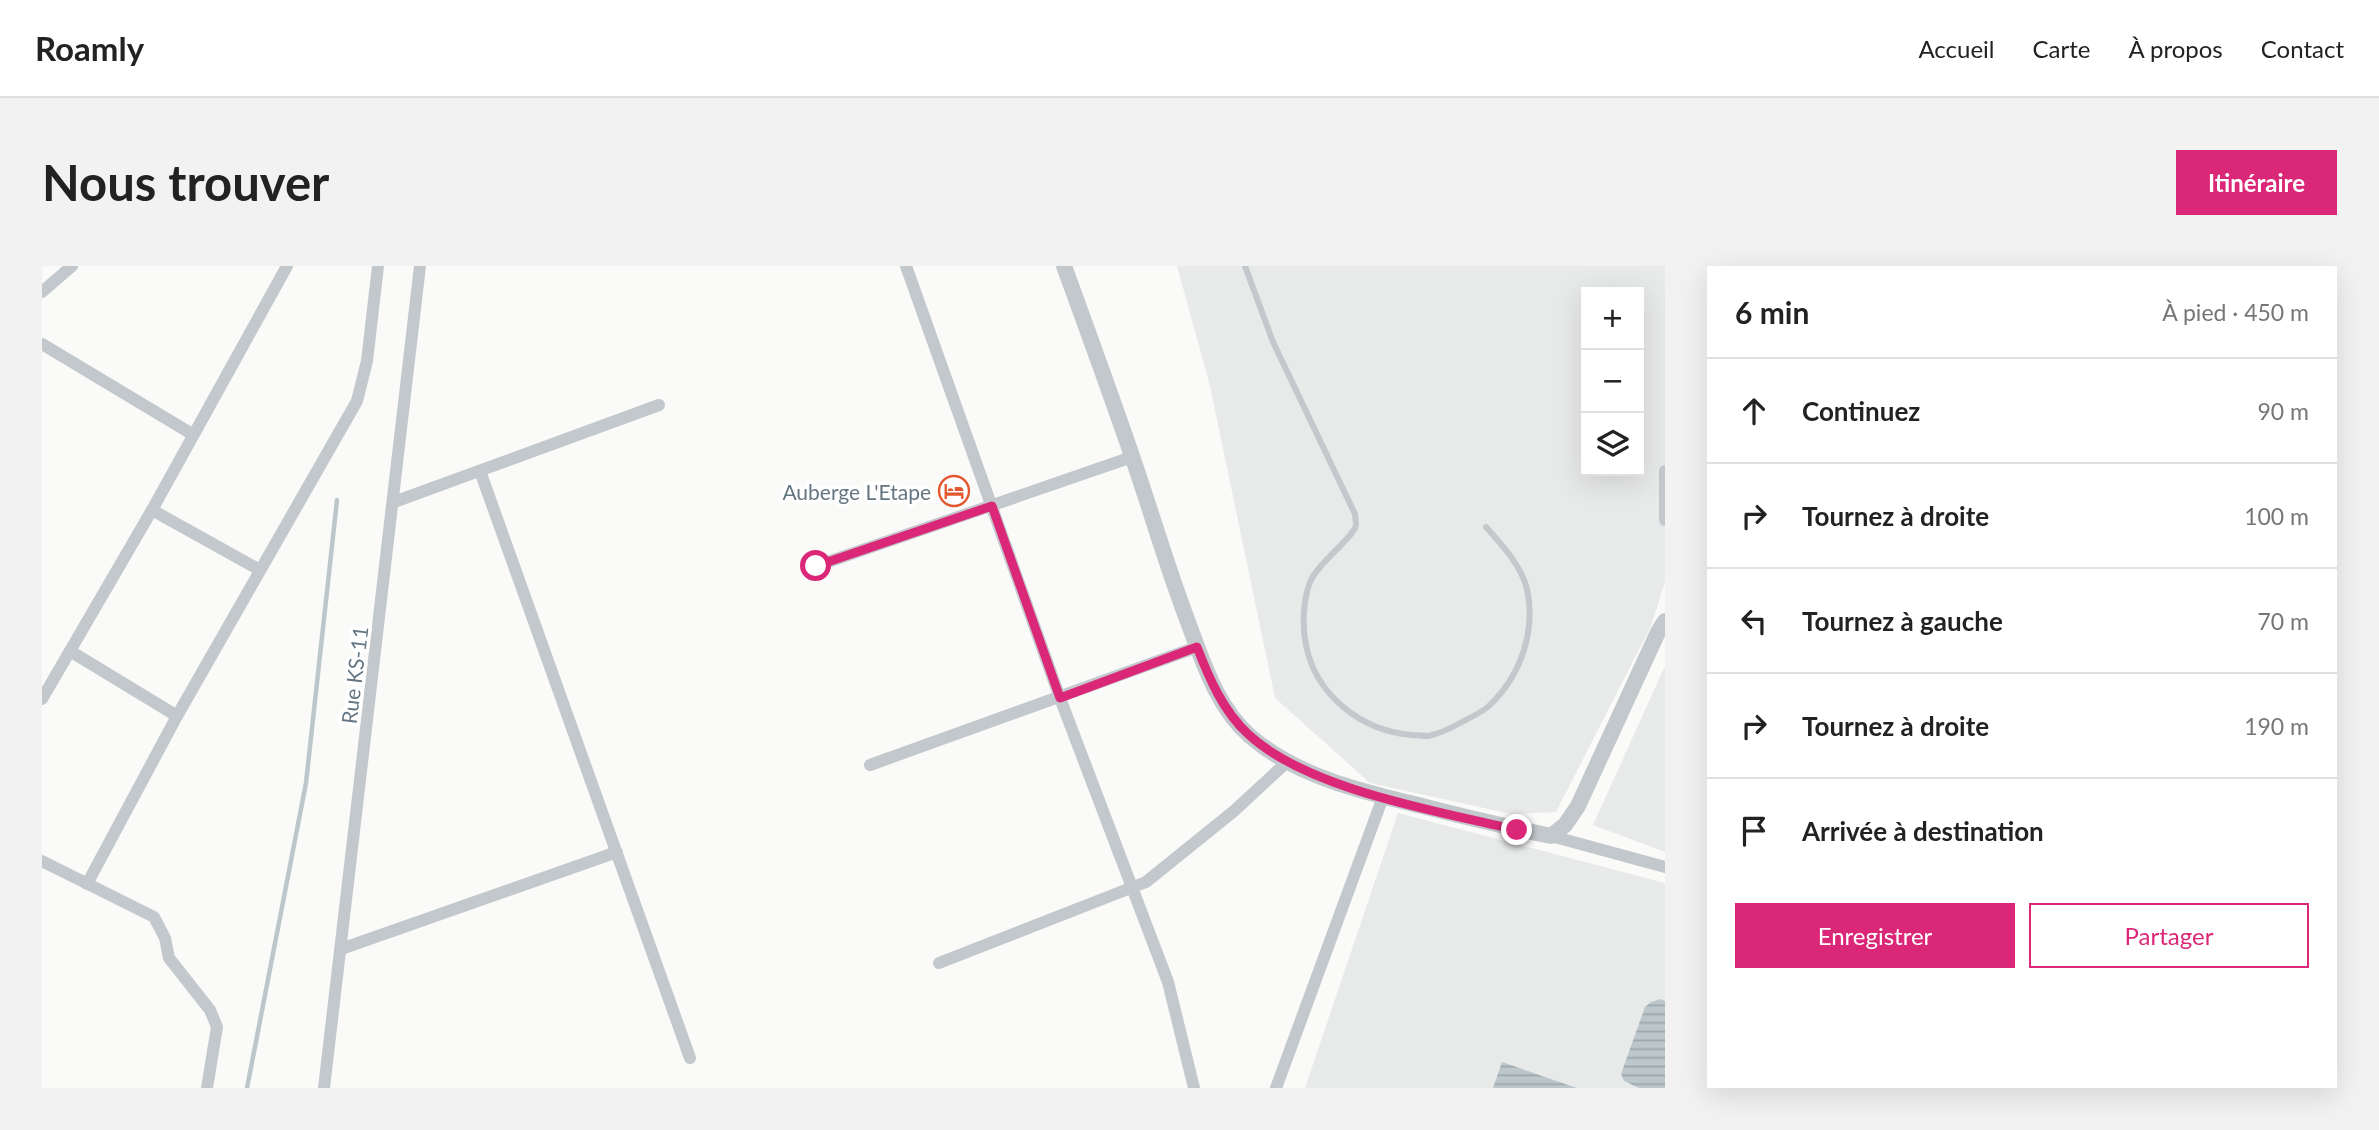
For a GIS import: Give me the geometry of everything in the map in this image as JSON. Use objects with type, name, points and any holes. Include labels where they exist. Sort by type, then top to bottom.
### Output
[{"type":"street","points":[[42,292],[72,266]]},
{"type":"street","points":[[42,699],[152,510],[286,266]]},
{"type":"street","points":[[86,884],[177,716],[357,401],[367,361],[378,266]]},
{"type":"street","name":"Rue KS-11","points":[[324,1088],[420,266]]},
{"type":"street","points":[[906,266],[1060,698],[1168,982],[1194,1088]]},
{"type":"street","points":[[1064,266],[1209,678],[1231,715],[1249,735],[1309,772],[1383,797],[1551,836],[1665,867]]},
{"type":"street","points":[[42,344],[192,434]]},
{"type":"street","points":[[394,502],[659,405]]},
{"type":"street","points":[[816,566],[1132,457]]},
{"type":"street","points":[[480,471],[690,1058]]},
{"type":"street","points":[[1665,471],[1665,520]]},
{"type":"street","points":[[152,510],[260,570]]},
{"type":"street","points":[[1551,836],[1564,825],[1578,806],[1665,621]]},
{"type":"street","points":[[870,765],[1197,647]]},
{"type":"street","points":[[70,650],[177,716]]},
{"type":"street","points":[[939,963],[1133,888],[1158,874],[1234,811],[1288,761]]},
{"type":"street","points":[[1276,1088],[1383,797]]},
{"type":"street","points":[[341,949],[617,852]]},
{"type":"street","points":[[42,861],[154,917],[165,938],[169,958],[210,1010],[218,1027],[207,1088]]},
{"type":"lane","points":[[1245,266],[1273,342],[1355,514],[1356,526],[1352,533],[1329,554],[1311,581],[1303,613],[1306,646],[1317,677],[1337,703],[1364,722],[1394,734],[1427,736],[1456,725],[1489,707],[1511,679],[1525,652],[1529,618],[1526,587],[1516,564],[1486,527]]},
{"type":"shaded area","points":[[1177,266],[1665,266],[1665,582],[1651,626],[1556,812],[1511,814],[1370,783],[1275,698],[1210,386]]},
{"type":"shaded area","points":[[1665,666],[1665,852],[1593,825]]},
{"type":"shaded area","points":[[1398,813],[1665,883],[1665,1088],[1305,1088]]},
{"type":"shaded area","points":[[1661,999],[1665,1001],[1665,1088],[1639,1088],[1624,1081],[1621,1074],[1645,1007]]},
{"type":"shaded area","points":[[1502,1062],[1577,1088],[1493,1088]]},
{"type":"waterway","points":[[247,1088],[306,783],[337,500]]},
{"type":"place","name":"Auberge L'Etape","points":[[954,491]]},
{"type":"route","points":[[816,566],[992,506],[1060,698],[1197,647],[1209,678],[1231,715],[1249,735],[1272,752],[1309,772],[1335,782],[1383,797],[1517,830]]}]
